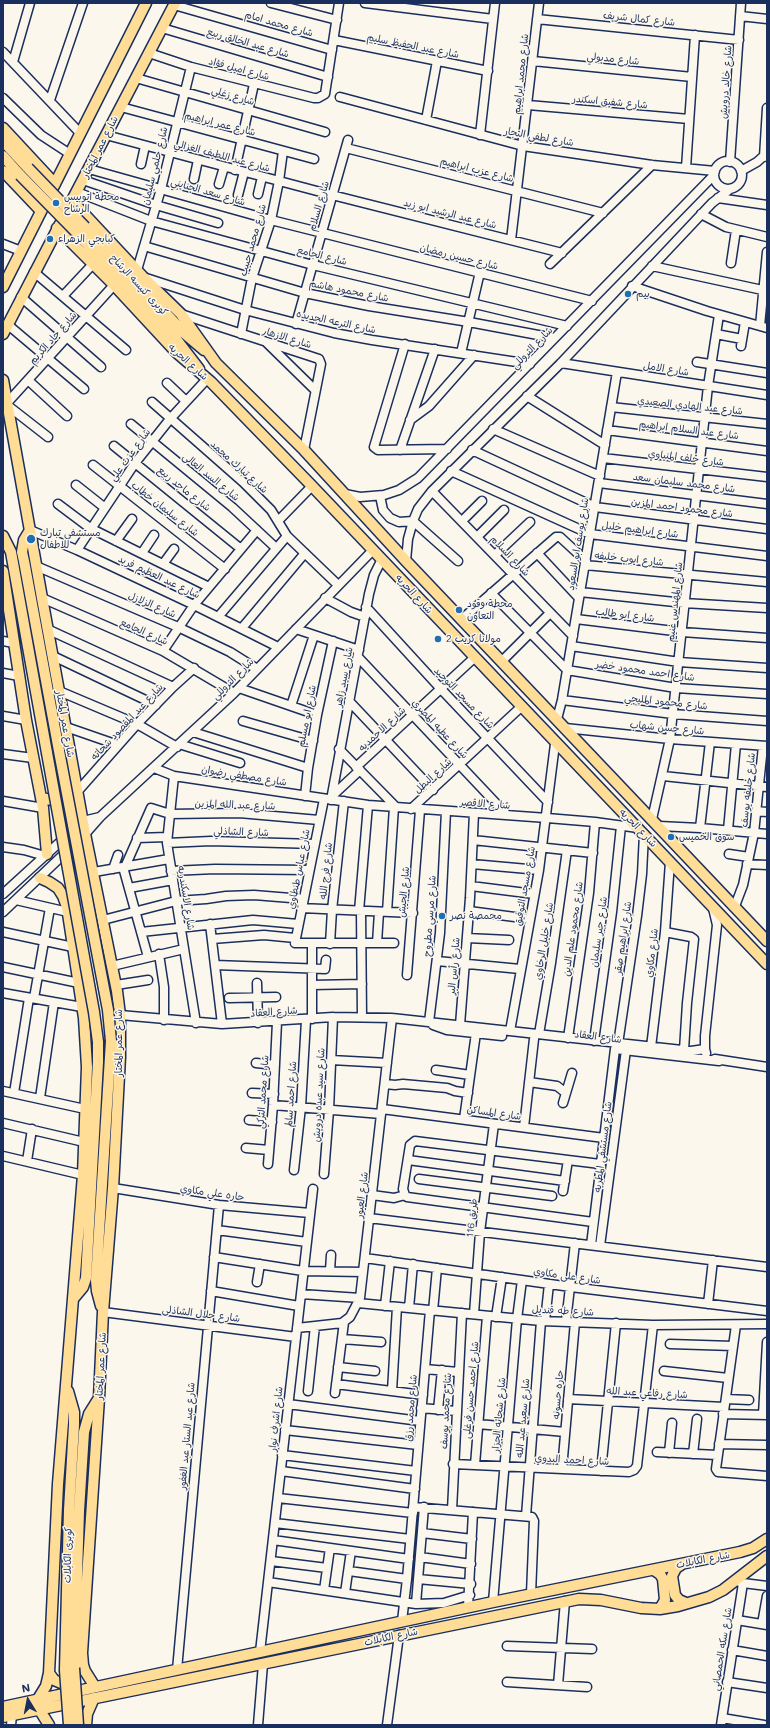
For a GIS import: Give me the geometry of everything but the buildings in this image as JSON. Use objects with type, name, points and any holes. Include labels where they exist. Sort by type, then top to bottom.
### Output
[{"type":"main road","points":[[3,287],[146,3]]},
{"type":"main road","name":"شارع عمر المختار","points":[[3,334],[174,4]]},
{"type":"main road","points":[[3,128],[54,184]]},
{"type":"main road","name":"كوبرى كنيسه الرشاح","points":[[3,141],[24,171],[78,234],[176,339],[205,377]]},
{"type":"main road","name":"كوبرى كنيسه الرشاح","points":[[3,156],[24,171],[85,227],[184,332],[211,356]]},
{"type":"main road","points":[[16,185],[22,188],[33,187],[40,178],[39,167]]},
{"type":"main road","points":[[3,171],[41,212]]},
{"type":"main road","name":"شارع الحريه","points":[[74,197],[84,214],[140,274],[182,314],[211,356],[304,450],[406,561],[558,719],[767,941]]},
{"type":"main road","points":[[67,238],[64,229],[67,219],[77,214],[84,214]]},
{"type":"main road","name":"شارع الحريه","points":[[57,228],[114,285],[177,354],[205,377],[312,486],[555,744],[641,831],[767,964]]},
{"type":"main road","name":"شارع عمر المختار","points":[[3,380],[77,792],[116,985],[120,1015],[120,1056],[113,1188],[103,1312],[99,1398]]},
{"type":"main road","points":[[30,530],[24,540],[22,552],[108,1010],[111,1041],[96,1280],[97,1291],[103,1312]]},
{"type":"main road","points":[[3,536],[9,545],[13,560],[94,1012],[98,1042],[86,1278],[83,1287],[73,1299]]},
{"type":"main road","points":[[3,571],[5,596],[42,803],[46,855]]},
{"type":"main road","points":[[42,803],[63,800],[77,792]]},
{"type":"main road","points":[[40,878],[54,885],[63,896],[68,912],[83,1012],[87,1067],[83,1175],[58,1484],[49,1673],[46,1686],[38,1704],[49,1725]]},
{"type":"main road","points":[[63,896],[67,890],[78,883],[91,885],[97,889]]},
{"type":"main road","points":[[83,1012],[100,1023],[110,1021],[120,1015]]},
{"type":"main road","name":"كوبرى الكابلات","points":[[66,1387],[74,1412],[69,1510],[74,1668],[78,1725]]},
{"type":"main road","name":"كوبرى الكابلات","points":[[68,1725],[74,1668],[79,1511],[84,1432],[89,1414],[99,1398]]},
{"type":"main road","name":"شارع الكابلات","points":[[9,1719],[38,1704],[95,1687],[468,1607],[746,1550],[767,1539]]},
{"type":"main road","name":"شارع الكابلات","points":[[3,1707],[94,1698],[565,1601],[590,1598],[641,1608],[660,1609],[686,1604],[709,1597],[740,1582],[767,1556]]},
{"type":"main road","points":[[682,1564],[676,1568],[672,1576],[675,1595],[679,1600],[686,1604]]},
{"type":"main road","points":[[654,1570],[660,1574],[663,1579],[665,1600],[660,1609]]},
{"type":"main road","points":[[49,1673],[54,1680],[61,1683],[69,1683],[79,1677],[74,1668]]},
{"type":"main road","points":[[74,1668],[88,1677],[95,1687]]},
{"type":"main road","points":[[86,1725],[87,1714],[94,1698]]},
{"type":"main road","points":[[68,1725],[74,1725]]},
{"type":"street","points":[[13,62],[30,3]]},
{"type":"street","points":[[50,100],[83,3]]},
{"type":"street","points":[[273,3],[337,20]]},
{"type":"street","points":[[328,77],[339,3]]},
{"type":"street","points":[[365,3],[493,19]]},
{"type":"street","points":[[480,135],[495,3]]},
{"type":"street","name":"شارع محمد ابراهيم","points":[[511,240],[518,191],[539,3]]},
{"type":"street","name":"شارع خالد درويش","points":[[730,162],[741,3]]},
{"type":"street","name":"شارع محمد امام","points":[[174,4],[332,50]]},
{"type":"street","points":[[740,16],[767,19]]},
{"type":"street","name":"شارع كمال شريف","points":[[538,19],[738,40]]},
{"type":"street","name":"شارع عبد الخالق ربيع","points":[[162,28],[328,77]]},
{"type":"street","points":[[686,168],[695,35]]},
{"type":"street","name":"شارع عبد الحفيظ سليم","points":[[334,40],[488,71]]},
{"type":"street","points":[[3,52],[80,133]]},
{"type":"street","name":"شارع اميل فؤاد","points":[[149,53],[191,67],[314,98],[325,94],[328,77]]},
{"type":"street","points":[[426,120],[437,61]]},
{"type":"street","name":"شارع مدبولي","points":[[533,62],[692,77]]},
{"type":"street","name":"شارع حلمي سليمان","points":[[140,274],[144,246],[161,189],[191,67]]},
{"type":"street","name":"شارع زغلي","points":[[136,78],[325,132]]},
{"type":"street","points":[[235,170],[254,84]]},
{"type":"street","name":"شارع لطفي النجار","points":[[340,97],[523,146],[714,173]]},
{"type":"street","points":[[3,98],[40,135],[70,154]]},
{"type":"street","name":"شارع شفيق اسكندر","points":[[528,104],[689,119]]},
{"type":"street","name":"شارع عمر ابراهيم","points":[[121,108],[314,159]]},
{"type":"street","points":[[406,561],[408,539],[413,521],[418,509],[432,491],[561,363],[701,214],[718,198],[740,183],[742,171],[765,155],[767,108]]},
{"type":"street","name":"شارع عبد اللطيف الغزالي","points":[[106,135],[332,195]]},
{"type":"street","name":"شارع عزب ابراهيم","points":[[347,144],[603,213]]},
{"type":"street","name":"شارع السلام","points":[[296,324],[347,144]]},
{"type":"street","points":[[141,164],[145,146]]},
{"type":"street","name":"شارع محمد حبيب","points":[[241,334],[252,278],[271,220],[283,151]]},
{"type":"street","points":[[194,179],[198,160]]},
{"type":"street","points":[[730,189],[718,186],[714,173],[721,164],[730,162],[737,165],[742,171]]},
{"type":"street","points":[[550,264],[652,165]]},
{"type":"street","points":[[219,184],[224,167]]},
{"type":"street","name":"شارع سعد الجنايني","points":[[89,169],[322,233]]},
{"type":"street","points":[[238,195],[244,172]]},
{"type":"street","name":"شارع التروللي","points":[[344,494],[360,497],[380,496],[399,490],[412,483],[592,301],[714,173]]},
{"type":"street","points":[[258,194],[262,177]]},
{"type":"street","points":[[83,180],[156,205],[218,223]]},
{"type":"street","name":"شارع عبد الرشيد ابو زيد","points":[[332,195],[562,253]]},
{"type":"street","name":"شارع الجامع","points":[[74,197],[262,251],[567,326]]},
{"type":"street","points":[[718,198],[767,205]]},
{"type":"street","points":[[701,214],[722,225],[736,230],[767,237]]},
{"type":"street","points":[[731,263],[736,230]]},
{"type":"street","name":"شارع حسين رمضان","points":[[322,233],[592,301]]},
{"type":"street","points":[[3,244],[21,251]]},
{"type":"street","name":"شارع محمود هاشم","points":[[144,246],[305,293],[369,306],[469,322],[554,338]]},
{"type":"street","points":[[632,286],[718,315],[764,327],[767,252]]},
{"type":"street","points":[[63,296],[93,264]]},
{"type":"street","points":[[652,266],[765,290]]},
{"type":"street","points":[[34,272],[126,350]]},
{"type":"street","points":[[461,353],[480,272]]},
{"type":"street","name":"شارع الترعه الجديده","points":[[140,274],[245,310],[296,324],[372,340],[530,364]]},
{"type":"street","name":"شارع جاد الكريم","points":[[7,404],[68,338],[114,285]]},
{"type":"street","points":[[21,297],[101,367]]},
{"type":"street","name":"شارع الازهار","points":[[182,314],[319,359],[321,364],[304,450]]},
{"type":"street","name":"شارع المهندس غنيم","points":[[652,819],[670,740],[708,386],[718,315]]},
{"type":"street","points":[[716,334],[742,343],[745,322]]},
{"type":"street","points":[[7,324],[48,360],[84,388]]},
{"type":"street","points":[[265,341],[315,390]]},
{"type":"street","points":[[405,344],[374,445],[375,448],[378,450],[447,448]]},
{"type":"street","points":[[400,450],[435,349]]},
{"type":"street","points":[[410,420],[429,406],[474,355]]},
{"type":"street","points":[[697,362],[767,373]]},
{"type":"street","name":"شارع الامل","points":[[561,363],[767,395]]},
{"type":"street","name":"شارع يوسف ابو السعود","points":[[558,719],[617,372]]},
{"type":"street","name":"شارع عزت علي","points":[[77,550],[90,528],[135,463],[205,377]]},
{"type":"street","points":[[28,381],[67,416]]},
{"type":"street","points":[[167,383],[186,401]]},
{"type":"street","points":[[527,396],[605,446]]},
{"type":"street","name":"شارع تبارك محمد","points":[[152,402],[243,482],[271,510],[287,536],[338,585]]},
{"type":"street","points":[[7,404],[48,437]]},
{"type":"street","name":"شارع عبد الهادي الصعيدي","points":[[611,407],[767,424]]},
{"type":"street","name":"شارع السد العالى","points":[[131,424],[232,507],[276,548]]},
{"type":"street","name":"شارع محمد سليمان سعد","points":[[493,429],[599,480],[767,504]]},
{"type":"street","name":"شارع عبد السلام ابراهيم","points":[[608,430],[767,451]]},
{"type":"street","name":"شارع ماجد ربيع","points":[[114,446],[241,549]]},
{"type":"street","name":"شارع محمود احمد المزين","points":[[472,450],[595,507],[767,529]]},
{"type":"street","name":"شارع خلف المنياوي","points":[[603,458],[767,477]]},
{"type":"street","name":"شارع سليمان خطاب","points":[[93,465],[225,569]]},
{"type":"street","name":"شارع ابراهيم خليل","points":[[451,471],[590,534],[767,556]]},
{"type":"street","points":[[76,485],[105,508]]},
{"type":"street","points":[[278,521],[312,486]]},
{"type":"street","name":"شارع السلام","points":[[432,491],[573,636]]},
{"type":"street","points":[[380,496],[381,506],[390,518],[399,522],[413,521],[458,561]]},
{"type":"street","points":[[462,522],[482,501]]},
{"type":"street","points":[[58,504],[90,528],[209,587]]},
{"type":"street","points":[[477,537],[504,510]]},
{"type":"street","points":[[116,541],[132,519]]},
{"type":"street","points":[[495,555],[530,522]]},
{"type":"street","name":"شارع عبد العظيم فريد","points":[[30,530],[77,550],[194,605],[278,647]]},
{"type":"street","points":[[163,651],[194,605],[257,530]]},
{"type":"street","points":[[142,553],[154,534]]},
{"type":"street","points":[[218,617],[287,536]]},
{"type":"street","points":[[462,619],[553,539],[560,537],[585,563]]},
{"type":"street","points":[[163,564],[174,548]]},
{"type":"street","name":"شارع التروللي","points":[[3,912],[86,834],[100,817],[237,690],[373,550]]},
{"type":"street","points":[[242,628],[305,553]]},
{"type":"street","points":[[537,553],[580,595],[767,608]]},
{"type":"street","name":"شارع سيد زاهر","points":[[329,798],[366,607],[374,574],[382,559]]},
{"type":"street","name":"شارع ايوب خليفه","points":[[585,563],[688,575],[767,582]]},
{"type":"street","name":"شارع الزلازل","points":[[36,566],[178,627],[230,652],[257,669]]},
{"type":"street","points":[[491,593],[567,670]]},
{"type":"street","name":"شارع الجامع","points":[[42,598],[163,651],[237,690],[317,715]]},
{"type":"street","points":[[325,598],[351,612],[365,617]]},
{"type":"street","name":"شارع مسجد التوحيد","points":[[366,607],[548,802]]},
{"type":"street","points":[[502,661],[550,613]]},
{"type":"street","name":"شارع ابو طالب","points":[[576,619],[682,632],[767,638]]},
{"type":"street","points":[[48,629],[173,686]]},
{"type":"street","points":[[296,629],[332,641],[358,653]]},
{"type":"street","points":[[291,706],[314,636]]},
{"type":"street","points":[[3,641],[14,643]]},
{"type":"street","name":"شارع ابو مسلم","points":[[305,796],[317,715],[332,641]]},
{"type":"street","points":[[571,646],[678,662],[767,668]]},
{"type":"street","name":"شارع عطيه المصري","points":[[358,653],[413,715],[507,816]]},
{"type":"street","points":[[52,656],[156,705]]},
{"type":"street","name":"شارع الاحمديه","points":[[329,798],[386,740],[474,658]]},
{"type":"street","name":"شارع عبد المقصود شحاته","points":[[77,792],[137,724],[173,686],[194,668]]},
{"type":"street","name":"شارع احمد محمود خضر","points":[[567,670],[676,688],[767,694]]},
{"type":"street","points":[[3,673],[19,676]]},
{"type":"street","points":[[59,691],[137,724],[178,745],[240,763]]},
{"type":"street","name":"شارع محمود المليجي","points":[[562,700],[673,714],[767,721]]},
{"type":"street","points":[[349,701],[433,790]]},
{"type":"street","name":"شارع البطل","points":[[411,809],[521,707]]},
{"type":"street","points":[[3,716],[26,720]]},
{"type":"street","points":[[243,721],[313,741]]},
{"type":"street","points":[[66,727],[118,745]]},
{"type":"street","name":"شارع حسن شهاب","points":[[565,728],[670,740],[765,746]]},
{"type":"street","points":[[193,732],[308,768]]},
{"type":"street","points":[[700,828],[710,742]]},
{"type":"street","name":"شارع مسجد التوفيق","points":[[510,1031],[539,870],[547,818],[555,744]]},
{"type":"street","points":[[728,830],[736,744]]},
{"type":"street","name":"شارع خليفه يوسف","points":[[735,906],[743,885],[754,832],[756,811],[763,787],[765,746]]},
{"type":"street","points":[[339,749],[395,807],[383,912],[377,943]]},
{"type":"street","points":[[3,754],[33,758]]},
{"type":"street","name":"شارع مصطفي رضوان","points":[[154,768],[174,776],[305,796],[329,798]]},
{"type":"street","name":"شارع الاسكندريه","points":[[174,776],[167,840],[196,1023]]},
{"type":"street","points":[[662,776],[763,787]]},
{"type":"street","name":"شارع الاقصر","points":[[329,798],[368,805],[420,810],[595,822],[641,831]]},
{"type":"street","name":"شارع عباس طنطاوي","points":[[295,941],[319,820],[329,798]]},
{"type":"street","points":[[3,801],[42,803]]},
{"type":"street","name":"شارع فرج الله","points":[[330,944],[332,910],[344,801]]},
{"type":"street","points":[[362,1016],[360,911],[368,805]]},
{"type":"street","name":"شارع عبد الله المزين","points":[[137,838],[150,809],[170,814],[239,813],[319,820]]},
{"type":"street","name":"شارع الجيش","points":[[407,975],[420,810]]},
{"type":"street","name":"شارع مرسي مطروح","points":[[429,1022],[440,926],[446,811]]},
{"type":"street","points":[[756,811],[767,812]]},
{"type":"street","name":"شارع رأس البر","points":[[460,1025],[471,886],[474,813]]},
{"type":"street","name":"شارع التروللي","points":[[4,891],[83,821],[100,817]]},
{"type":"street","name":"شارع محمود علم الدين","points":[[568,1038],[589,893],[595,822]]},
{"type":"street","name":"شارع جبر سليمان","points":[[594,1041],[612,912],[621,826]]},
{"type":"street","points":[[659,826],[767,834]]},
{"type":"street","name":"شارع ابراهيم صقر","points":[[616,1047],[637,916],[642,874],[641,831]]},
{"type":"street","points":[[137,838],[124,867],[148,957]]},
{"type":"street","name":"شارع الشاذلي","points":[[137,838],[315,844]]},
{"type":"street","points":[[473,840],[593,853]]},
{"type":"street","points":[[3,847],[46,855]]},
{"type":"street","name":"شارع خليل الرخاوي","points":[[524,1127],[536,1037],[553,956],[567,850]]},
{"type":"street","points":[[728,854],[748,861],[767,865]]},
{"type":"street","points":[[113,869],[118,855]]},
{"type":"street","points":[[94,872],[170,859]]},
{"type":"street","name":"شارع مكاوي","points":[[650,1047],[665,932],[670,862]]},
{"type":"street","points":[[472,864],[539,870]]},
{"type":"street","points":[[171,871],[215,869],[309,870]]},
{"type":"street","points":[[129,888],[173,880]]},
{"type":"street","points":[[471,886],[534,894]]},
{"type":"street","points":[[103,920],[176,901],[254,895],[303,899]]},
{"type":"street","points":[[16,900],[68,912]]},
{"type":"street","points":[[712,906],[716,915],[717,925],[705,1049],[710,1057],[719,1061]]},
{"type":"street","points":[[14,1093],[31,998],[39,973],[50,908]]},
{"type":"street","points":[[301,908],[413,913]]},
{"type":"street","points":[[469,911],[530,919]]},
{"type":"street","points":[[141,932],[253,920],[298,924]]},
{"type":"street","points":[[210,924],[222,1024]]},
{"type":"street","points":[[3,932],[73,947]]},
{"type":"street","points":[[665,932],[691,937],[694,941],[686,1003],[684,1050]]},
{"type":"street","points":[[212,939],[264,935],[312,944],[394,943]]},
{"type":"street","points":[[467,938],[509,940]]},
{"type":"street","name":"شارع احمد سالم","points":[[294,1170],[312,985],[312,944]]},
{"type":"street","points":[[112,966],[184,949]]},
{"type":"street","points":[[159,954],[164,987],[164,1020]]},
{"type":"street","points":[[215,965],[312,969],[326,968],[326,960]]},
{"type":"street","points":[[436,961],[520,969]]},
{"type":"street","points":[[3,967],[39,973],[79,983]]},
{"type":"street","points":[[116,985],[148,980]]},
{"type":"street","points":[[257,983],[258,1023]]},
{"type":"street","points":[[312,985],[362,984]]},
{"type":"street","points":[[3,993],[54,1002],[83,1012]]},
{"type":"street","points":[[229,998],[276,997]]},
{"type":"street","points":[[40,1098],[54,1002]]},
{"type":"street","name":"شارع العقاد","points":[[120,1015],[196,1023],[222,1024],[362,1016],[510,1031],[536,1037],[616,1047],[650,1047],[696,1051],[705,1049]]},
{"type":"street","name":"شارع سيد عبده درويش","points":[[324,1174],[329,1110],[333,1017]]},
{"type":"street","name":"شارع العبور","points":[[344,1322],[350,1317],[359,1301],[392,1018]]},
{"type":"street","name":"شارع محمد التركي","points":[[268,1164],[274,1094],[277,1022]]},
{"type":"street","name":"شارع العقاد","points":[[429,1022],[441,1028],[476,1033],[568,1038],[594,1041],[626,1050],[767,1067]]},
{"type":"street","points":[[464,1119],[476,1033]]},
{"type":"street","name":"شارع مستشفي المطريه","points":[[591,1245],[600,1164],[616,1047]]},
{"type":"street","name":"شارع مستشفي المطريه","points":[[600,1246],[626,1050]]},
{"type":"street","points":[[331,1060],[387,1063]]},
{"type":"street","points":[[256,1063],[275,1065]]},
{"type":"street","points":[[436,1070],[470,1076]]},
{"type":"street","points":[[563,1103],[572,1073]]},
{"type":"street","points":[[529,1082],[559,1086],[566,1093]]},
{"type":"street","points":[[385,1084],[447,1088],[468,1093]]},
{"type":"street","points":[[3,1091],[85,1109]]},
{"type":"street","points":[[252,1093],[274,1094]]},
{"type":"street","name":"شارع المساكن","points":[[273,1105],[329,1110],[382,1111],[464,1119],[604,1138]]},
{"type":"street","points":[[249,1120],[272,1122]]},
{"type":"street","points":[[3,1123],[84,1142]]},
{"type":"street","name":"طريق 116","points":[[474,1314],[480,1232],[494,1124]]},
{"type":"street","points":[[27,1161],[32,1129]]},
{"type":"street","points":[[405,1195],[403,1189],[410,1145],[415,1141],[600,1164]]},
{"type":"street","points":[[246,1148],[269,1150]]},
{"type":"street","points":[[3,1156],[83,1175]]},
{"type":"street","points":[[408,1160],[565,1181]]},
{"type":"street","points":[[564,1191],[568,1160]]},
{"type":"street","points":[[419,1179],[552,1196]]},
{"type":"street","name":"حاره علي مكاوي","points":[[113,1188],[219,1205],[310,1213]]},
{"type":"street","name":"شارع اشرف نوار","points":[[260,1652],[313,1189]]},
{"type":"street","points":[[372,1195],[394,1198],[405,1195],[408,1197],[483,1208],[593,1222]]},
{"type":"street","name":"شارع عبد الستار عبد الغفور","points":[[177,1670],[219,1205]]},
{"type":"street","points":[[369,1218],[767,1267]]},
{"type":"street","points":[[217,1230],[307,1242]]},
{"type":"street","points":[[566,1322],[575,1243]]},
{"type":"street","points":[[330,1271],[331,1255]]},
{"type":"street","points":[[214,1257],[303,1271],[363,1272]]},
{"type":"street","name":"شارع على مكاوي","points":[[365,1258],[570,1287],[767,1311]]},
{"type":"street","points":[[708,1304],[713,1260]]},
{"type":"street","points":[[385,1306],[390,1261]]},
{"type":"street","points":[[257,1282],[260,1264]]},
{"type":"street","points":[[409,1308],[413,1264]]},
{"type":"street","name":"شارع محمد رزق","points":[[402,1621],[409,1559],[422,1395],[437,1268]]},
{"type":"street","name":"شارع احمد حسن فرغلى","points":[[475,1465],[478,1424],[492,1316],[502,1277]]},
{"type":"street","name":"شارع شحاته الجزار","points":[[493,1602],[517,1319],[522,1280]]},
{"type":"street","name":"شارع سعيد عبد الله","points":[[526,1516],[529,1468],[548,1284]]},
{"type":"street","points":[[211,1291],[299,1306]]},
{"type":"street","name":"شارع طه قنديل","points":[[301,1294],[359,1301],[385,1306],[543,1321],[654,1325],[767,1324]]},
{"type":"street","points":[[392,1391],[397,1307]]},
{"type":"street","name":"شارع جلال الشاذلى","points":[[103,1312],[208,1325],[296,1333]]},
{"type":"street","name":"شارع محمد يوسف","points":[[452,1510],[453,1464],[462,1313]]},
{"type":"street","points":[[296,1333],[315,1326],[336,1325],[344,1322],[335,1389],[392,1391],[422,1395]]},
{"type":"street","name":"حاره حسونه","points":[[562,1469],[575,1322]]},
{"type":"street","points":[[601,1471],[616,1323]]},
{"type":"street","points":[[645,1403],[654,1325]]},
{"type":"street","points":[[736,1325],[716,1466],[718,1472],[767,1476]]},
{"type":"street","points":[[308,1391],[315,1326]]},
{"type":"street","points":[[342,1339],[381,1342]]},
{"type":"street","points":[[724,1407],[765,1415],[767,1342]]},
{"type":"street","points":[[670,1344],[733,1346]]},
{"type":"street","points":[[338,1367],[375,1371]]},
{"type":"street","points":[[425,1369],[458,1372]]},
{"type":"street","points":[[438,1410],[442,1370]]},
{"type":"street","points":[[664,1371],[728,1378]]},
{"type":"street","name":"شارع رفاعي عبد الله","points":[[568,1399],[724,1407]]},
{"type":"street","points":[[724,1407],[749,1400]]},
{"type":"street","name":"شارع احمد البدوي","points":[[453,1464],[632,1472],[636,1468],[637,1464],[645,1403]]},
{"type":"street","points":[[288,1404],[420,1421]]},
{"type":"street","points":[[421,1408],[456,1411]]},
{"type":"street","points":[[693,1454],[696,1419]]},
{"type":"street","points":[[669,1453],[672,1423]]},
{"type":"street","points":[[478,1424],[565,1432]]},
{"type":"street","points":[[285,1430],[418,1445]]},
{"type":"street","points":[[719,1444],[767,1445]]},
{"type":"street","points":[[657,1452],[717,1455]]},
{"type":"street","points":[[282,1455],[416,1471]]},
{"type":"street","points":[[281,1471],[415,1489]]},
{"type":"street","points":[[278,1498],[413,1510],[424,1507],[532,1517],[534,1521],[531,1594]]},
{"type":"street","points":[[416,1604],[424,1507]]},
{"type":"street","points":[[468,1607],[470,1595],[473,1512]]},
{"type":"street","points":[[275,1522],[410,1539]]},
{"type":"street","points":[[422,1533],[472,1539]]},
{"type":"street","points":[[273,1540],[409,1559]]},
{"type":"street","points":[[324,1590],[330,1548]]},
{"type":"street","points":[[345,1593],[352,1551]]},
{"type":"street","points":[[420,1557],[471,1564]]},
{"type":"street","points":[[271,1561],[327,1568]]},
{"type":"street","points":[[349,1571],[407,1579]]},
{"type":"street","points":[[418,1579],[470,1584]]},
{"type":"street","points":[[268,1582],[416,1604],[444,1603],[470,1595]]},
{"type":"street","points":[[740,1582],[767,1586]]},
{"type":"street","name":"شارع سكه الحمصاني","points":[[721,1722],[737,1620],[740,1582]]},
{"type":"street","points":[[737,1620],[765,1624],[767,1596]]},
{"type":"street","points":[[558,1685],[565,1601]]},
{"type":"street","points":[[387,1725],[399,1635]]},
{"type":"street","points":[[507,1646],[592,1649]]},
{"type":"street","points":[[732,1650],[767,1656]]},
{"type":"street","points":[[258,1725],[264,1664]]},
{"type":"street","points":[[507,1682],[587,1687]]},
{"type":"street","points":[[727,1682],[767,1688]]},
{"type":"street","points":[[721,1722],[764,1725]]},
{"type":"place","name":"محطة اتوبيس الرشاح","points":[[56,203]]},
{"type":"place","name":"كبابجي الزهراء","points":[[50,239]]},
{"type":"place","name":"بيم","points":[[628,294]]},
{"type":"place","name":"مستشفى تبارك للاطفال","points":[[31,539]]},
{"type":"place","name":"محطة وقود التعاون","points":[[459,610]]},
{"type":"place","name":"مولانا كريب 2","points":[[438,639]]},
{"type":"place","name":"سوق الخميس","points":[[671,837]]},
{"type":"place","name":"محمصة نصر","points":[[442,916]]}]
